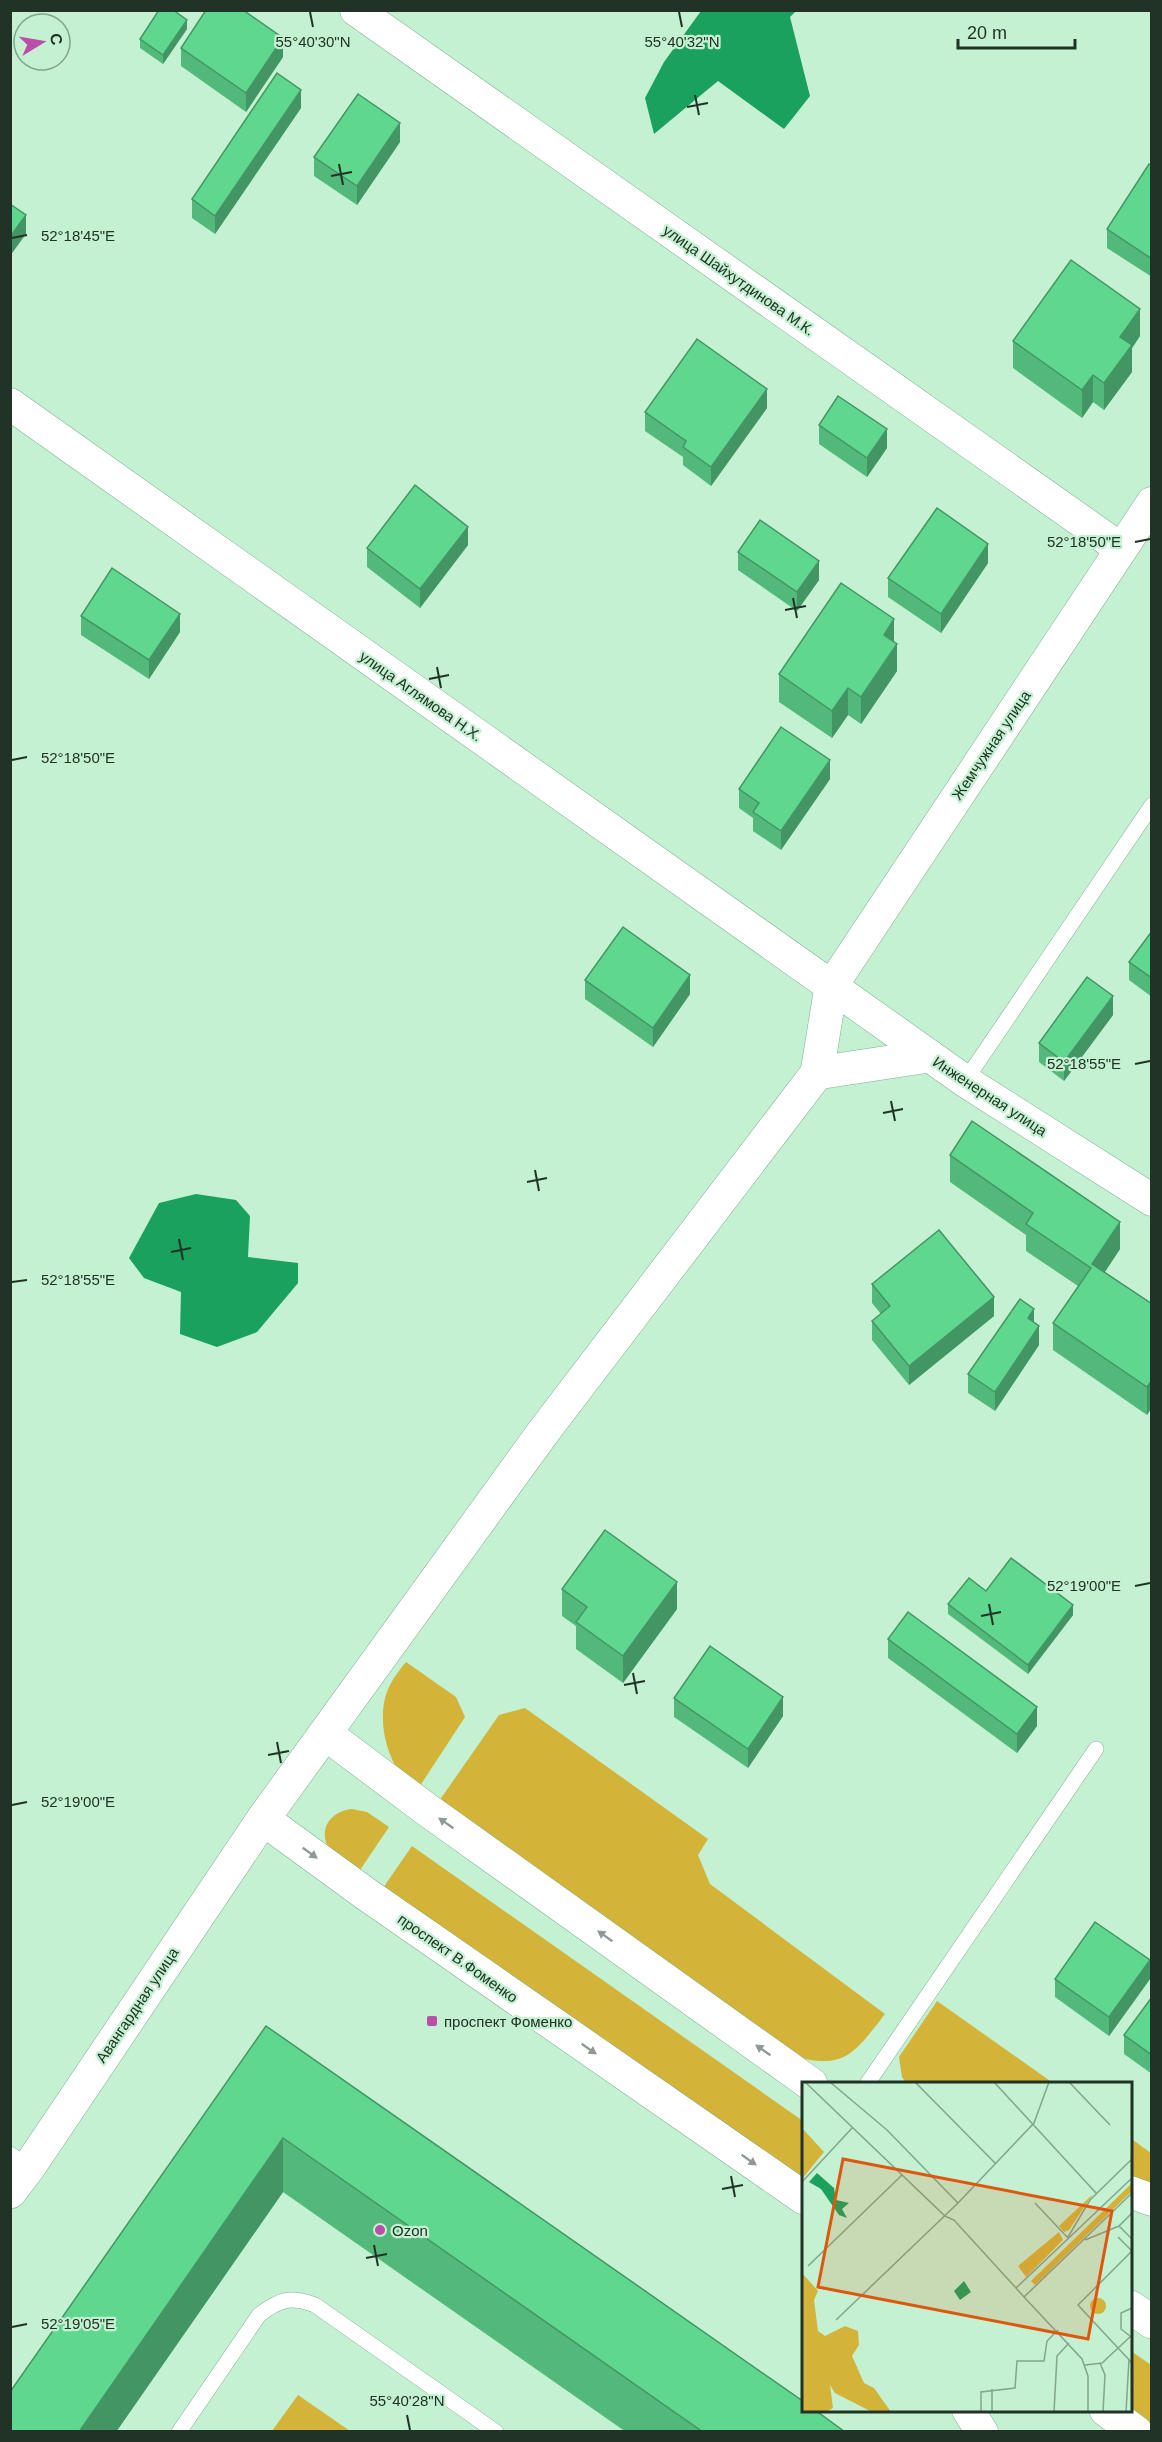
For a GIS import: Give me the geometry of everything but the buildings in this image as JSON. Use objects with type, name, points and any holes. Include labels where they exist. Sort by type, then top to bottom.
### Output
[{"type":"street","name":"улица Шайхутдинова М.К.","points":[[356,10],[1121,549]]},
{"type":"street","name":"улица Аглямова Н.Х.","points":[[10,404],[831,987]]},
{"type":"street","name":"Жемчужная улица","points":[[831,987],[1152,503]]},
{"type":"street","name":"Инженерная улица","points":[[831,987],[965,1081],[1152,1200]]},
{"type":"street","points":[[831,987],[817,1073],[929,1056]]},
{"type":"street","name":"Авангардная улица","points":[[17,2171],[263,1819],[544,1431],[817,1073]]},
{"type":"street","points":[[326,1734],[426,1809],[808,2082]]},
{"type":"street","name":"проспект В.Фоменко","points":[[263,1819],[375,1900],[802,2197]]},
{"type":"street","points":[[1132,2192],[1152,2200]]},
{"type":"street","points":[[1132,2308],[1152,2322]]},
{"type":"street","points":[[969,2412],[982,2432]]},
{"type":"street","points":[[1109,2412],[1136,2432]]},
{"type":"lane","points":[[965,1081],[1152,805]]},
{"type":"lane","points":[[868,2082],[1096,1749]]},
{"type":"lane","points":[[178,2432],[259,2315],[274,2304],[286,2300],[301,2300],[315,2305],[496,2432]]},
{"type":"shaded area","points":[[701,11],[796,11],[790,17],[810,96],[784,129],[718,81],[654,134],[645,98],[664,62]]},
{"type":"shaded area","points":[[196,1194],[236,1200],[250,1216],[248,1257],[298,1263],[298,1283],[257,1332],[217,1347],[180,1334],[181,1292],[144,1278],[129,1258],[159,1203]]},
{"type":"shaded area","points":[[406,1662],[456,1697],[465,1717],[416,1792],[393,1761],[385,1740],[383,1717],[390,1685]]},
{"type":"shaded area","points":[[525,1708],[708,1839],[698,1855],[710,1884],[885,2014],[855,2049],[835,2060],[808,2060],[789,2055],[437,1804],[499,1715]]},
{"type":"shaded area","points":[[352,1809],[367,1812],[389,1827],[358,1873],[331,1851],[325,1836],[325,1829],[332,1818]]},
{"type":"shaded area","points":[[412,1846],[802,2120],[802,2182],[383,1888]]},
{"type":"shaded area","points":[[937,2001],[1052,2082],[905,2082],[902,2077],[899,2057]]},
{"type":"shaded area","points":[[1132,2139],[1151,2153],[1151,2190],[1132,2181]]},
{"type":"shaded area","points":[[1132,2352],[1151,2365],[1151,2427],[1129,2412],[1132,2412]]},
{"type":"shaded area","points":[[298,2395],[350,2431],[272,2431]]},
{"type":"place","name":"проспект Фоменко","points":[[432,2021]]},
{"type":"place","name":"Ozon","points":[[380,2230]]}]
